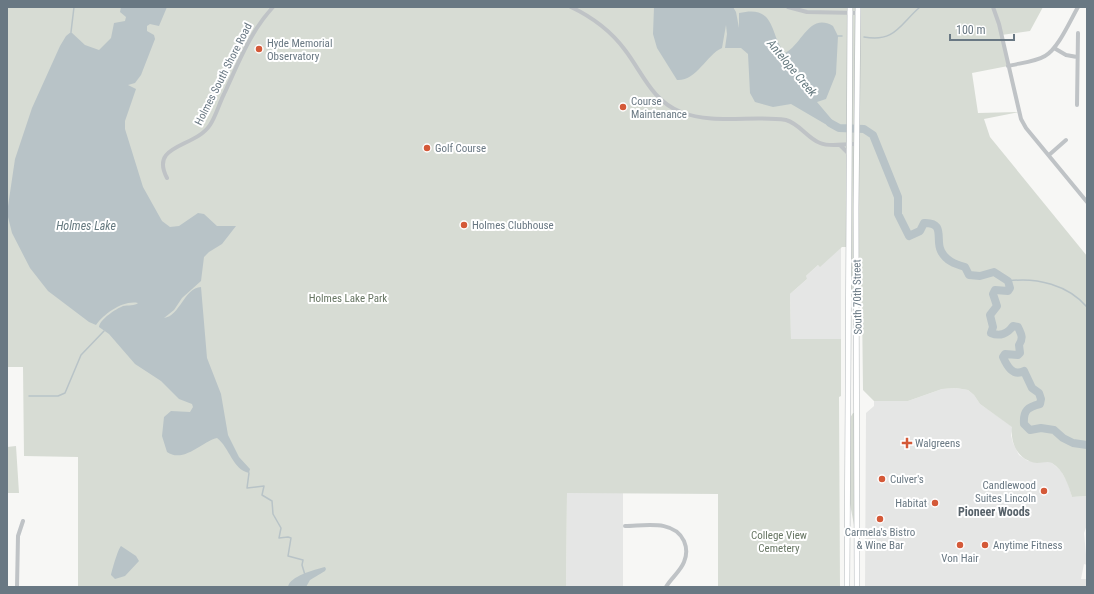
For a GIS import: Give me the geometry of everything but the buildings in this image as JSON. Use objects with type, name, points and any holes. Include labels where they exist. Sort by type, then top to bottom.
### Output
[{"type":"main road","name":"South 70th Street","points":[[847,587],[848,122],[850,7]]},
{"type":"main road","name":"South 70th Street","points":[[857,587],[858,7]]},
{"type":"street","name":"Holmes South Shore Road","points":[[167,178],[162,168],[166,155],[171,150],[199,137],[210,125],[249,39],[273,7]]},
{"type":"street","points":[[571,7],[592,19],[614,37],[630,56],[652,90],[663,102],[675,110],[698,116],[786,120],[796,124],[819,142],[840,145],[857,144]]},
{"type":"street","points":[[788,7],[807,12],[858,13]]},
{"type":"street","points":[[993,7],[999,24],[1021,119],[1086,199]]},
{"type":"street","points":[[1008,66],[1039,59],[1049,54],[1078,7]]},
{"type":"street","points":[[1077,106],[1078,33]]},
{"type":"street","points":[[1054,48],[1066,55],[1077,57]]},
{"type":"street","points":[[1049,155],[1066,140]]},
{"type":"street","points":[[840,145],[848,153]]},
{"type":"street","points":[[17,587],[18,536],[23,521]]},
{"type":"street","points":[[625,526],[668,526],[681,535],[687,548],[686,559],[666,587]]},
{"type":"shaded area","points":[[841,247],[841,339],[791,339],[790,294],[807,279],[805,277],[818,265],[820,266]]},
{"type":"shaded area","points":[[956,388],[968,390],[974,395],[980,404],[1013,427],[1011,435],[1019,455],[1028,461],[1051,462],[1061,471],[1068,483],[1072,497],[1087,496],[1087,525],[1084,533],[1087,565],[1084,564],[1081,579],[1087,579],[1087,587],[865,587],[866,413],[874,406],[874,401],[908,401],[942,389]]},
{"type":"shaded area","points":[[567,493],[623,493],[623,587],[566,587]]},
{"type":"green space","name":"Holmes Lake Park","points":[[7,7],[1043,7],[1030,31],[1001,35],[1008,66],[972,73],[978,113],[1019,112],[984,119],[990,137],[1087,256],[1087,496],[1072,497],[1063,474],[1052,463],[1037,463],[1025,459],[1017,451],[1014,445],[1012,427],[980,404],[974,395],[968,390],[956,388],[942,389],[908,401],[874,401],[863,390],[862,304],[858,304],[854,247],[854,283],[851,301],[850,247],[842,247],[820,267],[818,265],[806,276],[807,279],[790,294],[791,339],[841,339],[841,396],[839,397],[840,587],[718,587],[718,494],[567,493],[566,587],[78,587],[78,457],[24,456],[23,367],[7,367]]},
{"type":"green space","points":[[853,413],[854,525],[850,504],[850,418]]},
{"type":"green space","points":[[16,446],[19,493],[7,493],[7,447]]},
{"type":"water","name":"Holmes Lake","points":[[121,7],[167,7],[159,26],[150,24],[147,26],[147,31],[154,35],[155,39],[141,75],[135,83],[128,85],[136,89],[125,121],[125,129],[143,187],[162,221],[170,227],[179,226],[198,213],[204,214],[217,226],[236,226],[222,244],[204,257],[201,281],[182,298],[174,310],[164,318],[169,316],[178,308],[190,292],[201,287],[207,358],[221,394],[228,435],[239,457],[250,469],[249,473],[243,471],[235,463],[225,447],[217,438],[194,450],[180,455],[173,455],[167,452],[162,436],[164,417],[171,411],[190,412],[193,407],[192,404],[179,399],[161,381],[135,364],[109,334],[99,327],[102,321],[116,309],[138,303],[126,303],[120,305],[104,316],[96,325],[89,322],[48,291],[30,268],[12,233],[7,213],[15,159],[32,108],[60,46],[66,36],[71,32],[85,45],[99,50],[111,38],[114,23],[125,21],[126,17],[120,12]]},
{"type":"water","points":[[654,7],[733,7],[736,12],[739,28],[739,13],[751,11],[760,13],[766,17],[770,23],[780,46],[785,53],[791,49],[812,26],[818,23],[825,23],[833,26],[838,36],[836,74],[826,99],[817,102],[839,128],[832,128],[791,104],[773,107],[755,102],[750,93],[748,54],[741,48],[725,48],[727,34],[726,25],[722,48],[716,51],[696,72],[684,79],[677,80],[657,48],[653,34]]},
{"type":"water","points":[[121,546],[136,556],[139,561],[125,576],[115,579],[111,575]]},
{"type":"water","points":[[325,567],[325,571],[310,580],[306,587],[288,587],[293,580],[298,577]]},
{"type":"waterway","points":[[71,32],[74,7]]},
{"type":"waterway","points":[[864,37],[874,38],[890,35],[902,26],[920,7]]},
{"type":"waterway","name":"Antelope Creek","points":[[830,123],[839,128],[864,129],[873,135],[898,197],[898,214],[909,236],[920,231],[924,223],[931,223],[935,225],[937,229],[939,247],[948,260],[965,267],[969,275],[980,276],[994,272],[1008,281],[1010,288],[1008,291],[995,290],[993,294],[997,306],[990,315],[993,327],[991,333],[998,335],[1004,334],[1013,326],[1018,327],[1021,334],[1022,338],[1019,345],[1020,353],[1018,355],[1005,354],[1003,357],[1011,370],[1017,373],[1024,371],[1032,388],[1039,393],[1041,399],[1040,404],[1032,406],[1025,412],[1024,424],[1030,430],[1041,428],[1054,430],[1063,438],[1073,443],[1087,445]]},
{"type":"waterway","points":[[1008,281],[1030,280],[1051,284],[1071,293],[1087,307]]},
{"type":"waterway","points":[[29,396],[58,396],[65,393],[81,355],[104,331]]},
{"type":"waterway","points":[[249,473],[247,488],[264,486],[262,495],[272,501],[273,514],[281,528],[279,538],[291,538],[288,556],[303,560],[302,565],[305,575]]},
{"type":"place","name":"Hyde Memorial Observatory","points":[[259,49]]},
{"type":"place","name":"Course Maintenance","points":[[623,107]]},
{"type":"place","name":"Golf Course","points":[[427,148]]},
{"type":"place","name":"Holmes Clubhouse","points":[[464,225]]},
{"type":"place","name":"Walgreens","points":[[907,443]]},
{"type":"place","name":"Culver's","points":[[882,479]]},
{"type":"place","name":"Candlewood Suites Lincoln","points":[[1044,491]]},
{"type":"place","name":"Habitat","points":[[935,503]]},
{"type":"place","name":"Carmela's Bistro & Wine Bar","points":[[880,519]]},
{"type":"place","name":"Von Hair","points":[[960,545]]},
{"type":"place","name":"Anytime Fitness","points":[[985,545]]},
{"type":"district","name":"Pioneer Woods","points":[[994,512]]},
{"type":"park label","name":"College View Cemetery","points":[[779,541]]}]
